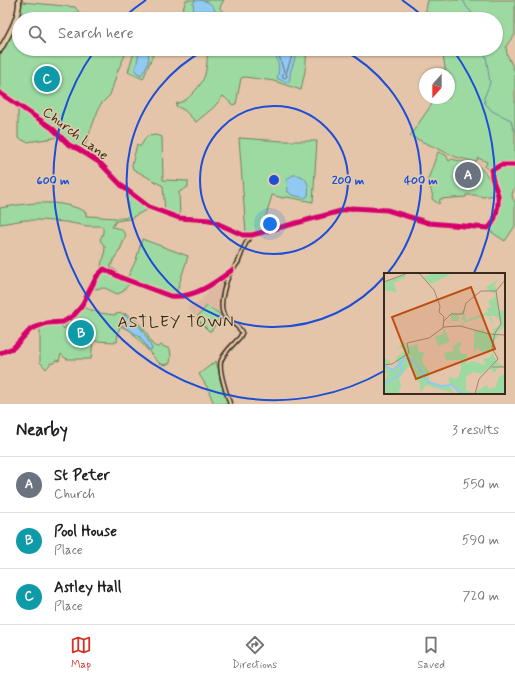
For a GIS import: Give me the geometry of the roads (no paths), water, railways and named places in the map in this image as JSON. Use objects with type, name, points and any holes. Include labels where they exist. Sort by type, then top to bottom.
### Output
[{"type":"main road","points":[[17,12],[19,0]]},
{"type":"main road","points":[[0,50],[12,24]]},
{"type":"street","name":"Church Lane","points":[[0,93],[52,128],[68,145],[100,163],[122,188],[149,207],[179,218],[210,220],[243,235],[252,235],[352,208],[387,210],[428,223],[488,228],[491,226],[494,219],[498,200],[497,191],[491,177],[492,170],[501,166],[515,165]]},
{"type":"street","points":[[243,235],[246,243]]},
{"type":"street","points":[[0,353],[14,347],[31,329],[47,323],[63,322],[74,314],[81,306],[97,276],[104,269],[122,278],[170,296],[187,295],[204,289],[232,270],[238,263],[246,243],[252,235]]},
{"type":"street","points":[[230,404],[220,363],[242,333],[239,328],[223,314],[222,308],[224,292],[232,270]]},
{"type":"water","points":[[196,0],[208,2],[211,4],[215,12],[194,12],[193,3]]},
{"type":"water","points":[[138,56],[149,56],[147,66],[141,75],[135,70]]},
{"type":"water","points":[[276,56],[296,56],[288,82],[278,79],[277,77],[279,67]]},
{"type":"water","points":[[293,175],[302,176],[308,184],[309,192],[308,196],[305,198],[292,195],[288,192],[287,179]]},
{"type":"water","points":[[124,315],[138,325],[152,349],[149,350],[140,337],[122,325]]},
{"type":"waterway","points":[[463,0],[471,12]]},
{"type":"waterway","points":[[486,56],[490,83],[484,98],[485,103],[492,111],[511,120],[515,131]]},
{"type":"place","name":"Astley Hall","points":[[47,79]]},
{"type":"place","name":"St Peter","points":[[468,175]]},
{"type":"place","name":"Pool House","points":[[81,333]]},
{"type":"district","name":"ASTLEY TOWN","points":[[176,321]]}]
